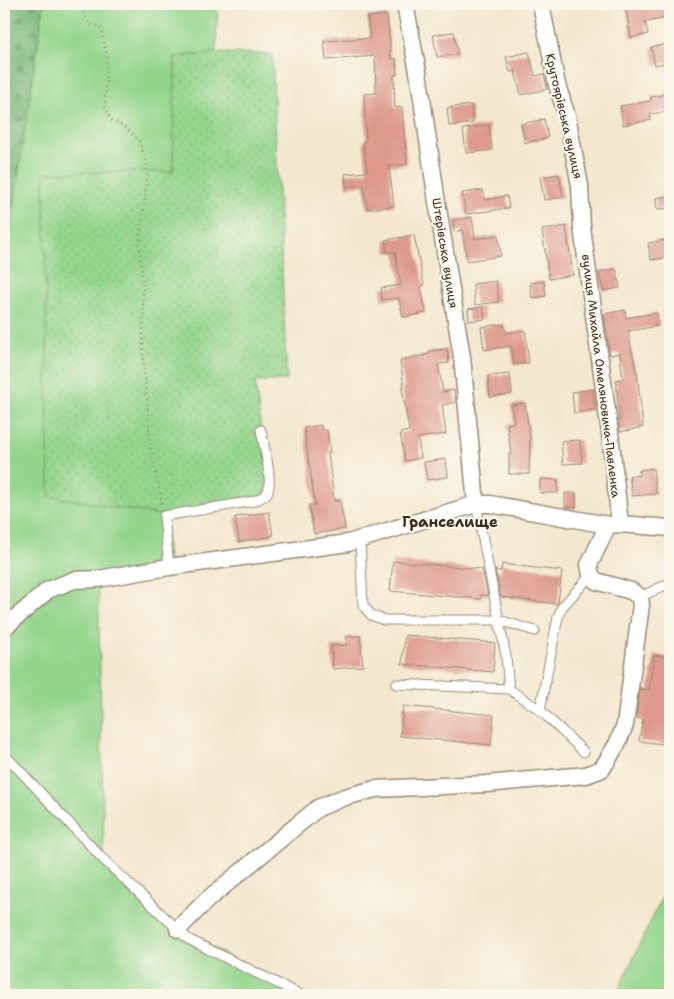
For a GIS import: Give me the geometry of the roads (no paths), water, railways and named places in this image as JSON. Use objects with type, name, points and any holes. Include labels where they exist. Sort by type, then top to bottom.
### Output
[{"type":"street","name":"Штерівська вулиця","points":[[405,4],[418,72],[436,202],[462,357],[476,504]]},
{"type":"street","name":"Крутоярівська вулиця","points":[[541,4],[558,85],[567,116],[580,186],[582,228]]},
{"type":"street","name":"вулиця Михайла Омеляновича-Павленка","points":[[582,228],[610,433],[614,524]]},
{"type":"street","points":[[5,629],[48,590],[74,580],[360,541],[476,504],[490,504],[614,524],[670,528]]},
{"type":"street","points":[[178,929],[208,899],[318,808],[345,797],[375,789],[495,784],[586,775],[602,769],[617,744],[625,725],[641,605],[640,597],[631,591],[596,581],[591,575],[589,565],[614,524]]},
{"type":"lane","points":[[169,567],[164,516],[254,501],[263,498],[269,491],[270,482],[261,430]]},
{"type":"lane","points":[[476,504],[506,656],[509,689]]},
{"type":"lane","points":[[360,541],[363,605],[370,615],[384,620],[499,620],[535,631]]},
{"type":"lane","points":[[540,710],[558,617],[562,607],[591,575]]},
{"type":"lane","points":[[640,597],[670,583]]},
{"type":"lane","points":[[396,684],[509,689],[540,710],[584,752]]},
{"type":"lane","points":[[4,754],[104,860],[188,940],[301,995]]},
{"type":"district","name":"Гранселище","points":[[450,522]]}]
